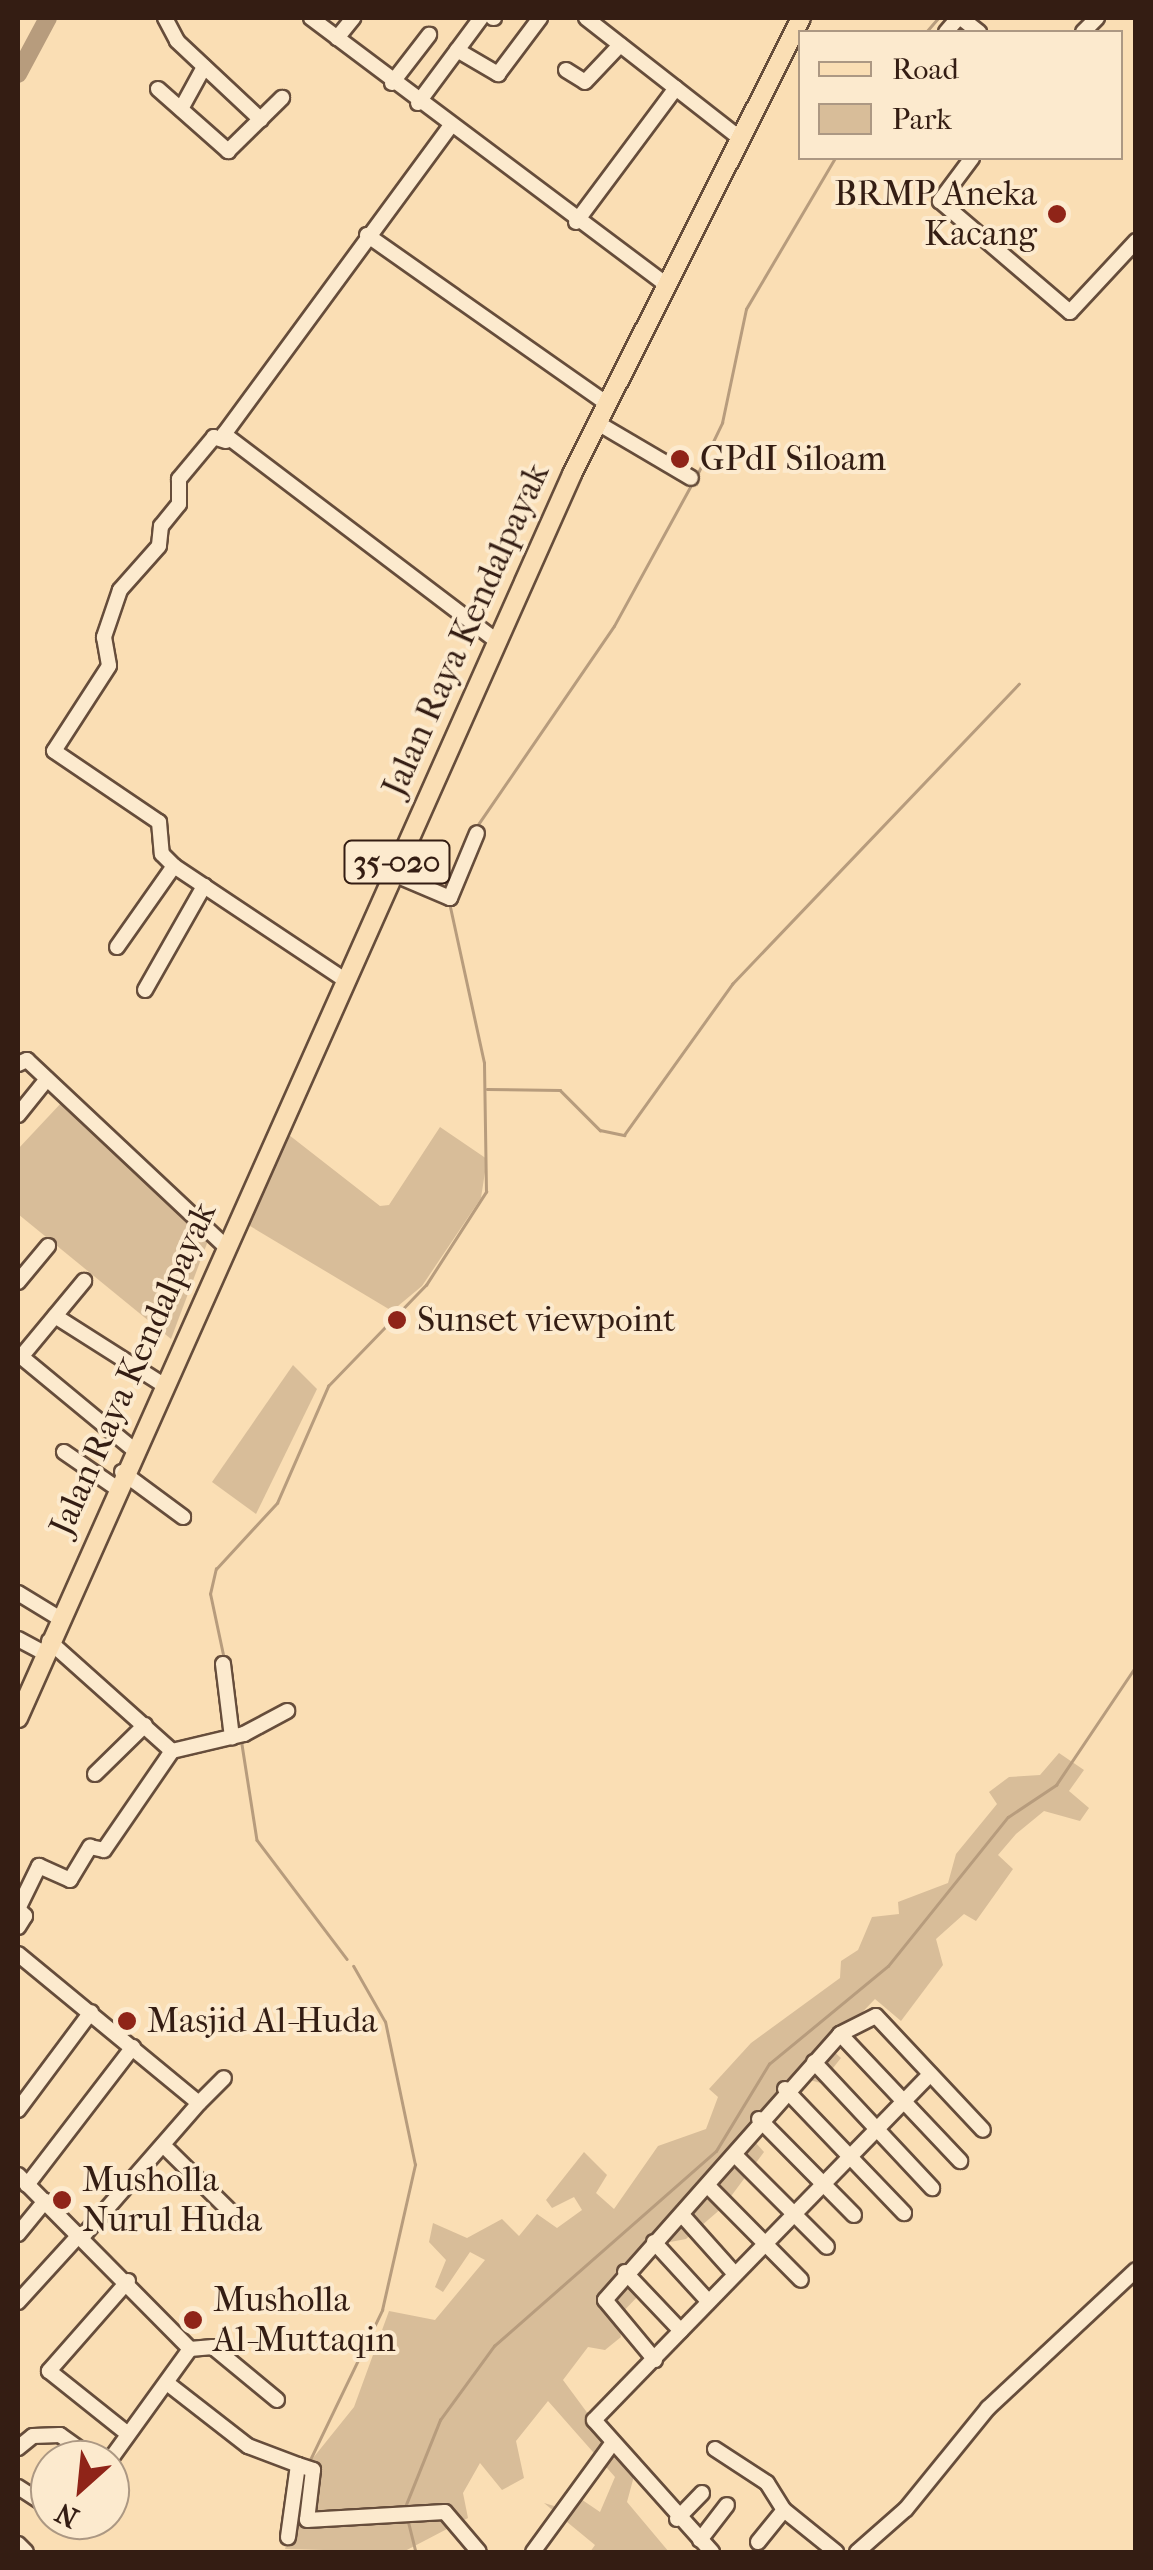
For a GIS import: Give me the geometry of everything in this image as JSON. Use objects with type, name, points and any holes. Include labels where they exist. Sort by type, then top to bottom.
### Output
[{"type":"main road","name":"Jalan Raya Kendalpayak","points":[[18,1718],[132,1449],[605,402],[738,136],[792,53],[801,18]]},
{"type":"street","points":[[165,18],[204,67],[261,120]]},
{"type":"street","points":[[311,18],[448,128],[663,282]]},
{"type":"street","points":[[337,38],[354,18]]},
{"type":"street","points":[[418,103],[481,18]]},
{"type":"street","points":[[457,50],[498,74],[540,18]]},
{"type":"street","points":[[586,18],[738,136]]},
{"type":"street","points":[[604,31],[614,18]]},
{"type":"street","points":[[392,83],[429,35]]},
{"type":"street","points":[[566,70],[585,82],[620,44]]},
{"type":"street","points":[[181,109],[204,67]]},
{"type":"street","points":[[158,88],[228,151],[282,98]]},
{"type":"street","points":[[576,222],[676,88]]},
{"type":"street","points":[[226,441],[224,430],[448,128]]},
{"type":"street","points":[[970,160],[940,200],[1070,312],[1136,241]]},
{"type":"street","points":[[367,234],[605,402]]},
{"type":"street","points":[[596,422],[691,478]]},
{"type":"street","points":[[345,980],[174,866],[161,852],[160,822],[54,745],[108,666],[104,638],[120,590],[159,546],[160,526],[179,504],[179,479],[214,436],[497,640]]},
{"type":"street","points":[[392,873],[448,898],[477,833]]},
{"type":"street","points":[[117,947],[174,866]]},
{"type":"street","points":[[145,990],[204,886]]},
{"type":"street","points":[[18,1064],[27,1060],[224,1245]]},
{"type":"street","points":[[18,1115],[47,1079]]},
{"type":"street","points":[[18,1282],[48,1246]]},
{"type":"street","points":[[84,1281],[19,1355],[132,1449]]},
{"type":"street","points":[[55,1316],[162,1384]]},
{"type":"street","points":[[64,1452],[183,1517]]},
{"type":"street","points":[[18,1593],[59,1618]]},
{"type":"street","points":[[18,1639],[46,1647],[172,1752]]},
{"type":"street","points":[[223,1664],[237,1736]]},
{"type":"street","points":[[18,1927],[25,1916],[18,1909],[40,1866],[72,1880],[90,1848],[104,1850],[172,1752],[237,1736],[287,1711]]},
{"type":"street","points":[[95,1774],[145,1726]]},
{"type":"street","points":[[18,1954],[199,2104]]},
{"type":"street","points":[[18,2110],[91,2012]]},
{"type":"street","points":[[655,2360],[604,2304],[625,2272],[738,2158],[759,2119],[840,2034],[874,2015],[983,2130]]},
{"type":"street","points":[[840,2034],[960,2161]]},
{"type":"street","points":[[133,2047],[22,2180],[128,2281],[190,2349]]},
{"type":"street","points":[[814,2062],[932,2188]]},
{"type":"street","points":[[712,2552],[676,2519],[611,2446],[594,2420],[682,2332],[844,2156],[930,2074]]},
{"type":"street","points":[[18,2302],[224,2078]]},
{"type":"street","points":[[785,2090],[844,2156],[904,2213]]},
{"type":"street","points":[[759,2119],[818,2184],[854,2215]]},
{"type":"street","points":[[162,2144],[233,2214]]},
{"type":"street","points":[[738,2158],[827,2247]]},
{"type":"street","points":[[710,2188],[800,2280]]},
{"type":"street","points":[[18,2234],[45,2201]]},
{"type":"street","points":[[682,2216],[734,2272]]},
{"type":"street","points":[[654,2242],[708,2301]]},
{"type":"street","points":[[856,2552],[906,2508],[988,2408],[1136,2270]]},
{"type":"street","points":[[625,2272],[682,2332]]},
{"type":"street","points":[[128,2281],[49,2371],[128,2434]]},
{"type":"street","points":[[190,2349],[214,2348],[277,2400]]},
{"type":"street","points":[[124,2440],[190,2349]]},
{"type":"street","points":[[167,2382],[248,2446],[305,2466]]},
{"type":"street","points":[[38,2440],[60,2435],[67,2440]]},
{"type":"street","points":[[533,2552],[611,2446]]},
{"type":"street","points":[[715,2449],[767,2482],[784,2510],[836,2552]]},
{"type":"street","points":[[305,2466],[306,2520],[389,2518],[438,2512],[479,2552]]},
{"type":"street","points":[[288,2537],[305,2466]]},
{"type":"street","points":[[676,2519],[702,2494]]},
{"type":"street","points":[[700,2540],[727,2505]]},
{"type":"street","points":[[758,2542],[784,2510]]},
{"type":"street","points":[[18,2544],[26,2552]]},
{"type":"green space","points":[[63,1101],[209,1238],[171,1339],[18,1214],[18,1149]]},
{"type":"green space","points":[[440,1127],[487,1159],[481,1198],[422,1286],[392,1311],[245,1223],[289,1135],[380,1206],[389,1205]]},
{"type":"green space","points":[[293,1365],[317,1389],[256,1514],[212,1482]]},
{"type":"green space","points":[[1059,1753],[1084,1770],[1069,1791],[1089,1808],[1080,1821],[1044,1811],[1016,1834],[998,1855],[1013,1869],[976,1921],[964,1914],[936,1939],[943,1965],[901,2021],[875,1999],[829,2047],[841,2058],[821,2083],[794,2076],[756,2143],[764,2152],[723,2207],[686,2239],[649,2246],[632,2270],[640,2294],[618,2317],[621,2337],[605,2350],[588,2347],[563,2380],[634,2476],[627,2502],[669,2552],[590,2552],[595,2545],[544,2503],[561,2508],[572,2493],[600,2512],[615,2477],[548,2401],[516,2441],[524,2478],[502,2490],[480,2463],[463,2493],[468,2518],[403,2552],[285,2549],[313,2458],[354,2407],[389,2311],[435,2320],[485,2260],[470,2252],[443,2292],[435,2287],[446,2260],[429,2242],[433,2223],[467,2238],[502,2219],[519,2236],[537,2214],[557,2228],[582,2210],[574,2197],[552,2208],[546,2200],[584,2152],[607,2175],[596,2193],[614,2209],[658,2146],[706,2129],[718,2097],[709,2089],[751,2043],[840,1978],[841,1961],[858,1950],[872,1917],[899,1914],[898,1902],[948,1883],[956,1854],[997,1804],[989,1792],[1009,1777],[1040,1775]]},
{"type":"waterway","points":[[18,74],[48,18]]},
{"type":"waterway","points":[[928,30],[938,18]]},
{"type":"waterway","points":[[697,475],[722,423],[746,309],[834,160]]},
{"type":"waterway","points":[[477,826],[614,626],[693,482]]},
{"type":"waterway","points":[[487,1089],[560,1090],[600,1130],[624,1135],[732,984],[1019,684]]},
{"type":"waterway","points":[[450,879],[467,841]]},
{"type":"waterway","points":[[239,1730],[210,1594],[216,1569],[277,1503],[328,1386],[426,1285],[486,1192],[484,1063],[449,902]]},
{"type":"waterway","points":[[405,2507],[440,2420],[494,2346],[716,2151],[769,2064],[888,1966],[1008,1817],[1056,1785],[1136,1666]]},
{"type":"waterway","points":[[241,1738],[257,1840],[347,1959]]},
{"type":"waterway","points":[[308,2464],[382,2310],[415,2165],[385,2022],[353,1966]]},
{"type":"waterway","points":[[300,2498],[306,2472]]},
{"type":"waterway","points":[[408,2520],[416,2552]]},
{"type":"place","name":"BRMP Aneka Kacang","points":[[1057,214]]},
{"type":"place","name":"GPdI Siloam","points":[[680,459]]},
{"type":"place","name":"Sunset viewpoint","points":[[397,1320]]},
{"type":"place","name":"Masjid Al-Huda","points":[[127,2021]]},
{"type":"place","name":"Musholla Nurul Huda","points":[[62,2200]]},
{"type":"place","name":"Musholla Al-Muttaqin","points":[[193,2320]]}]
